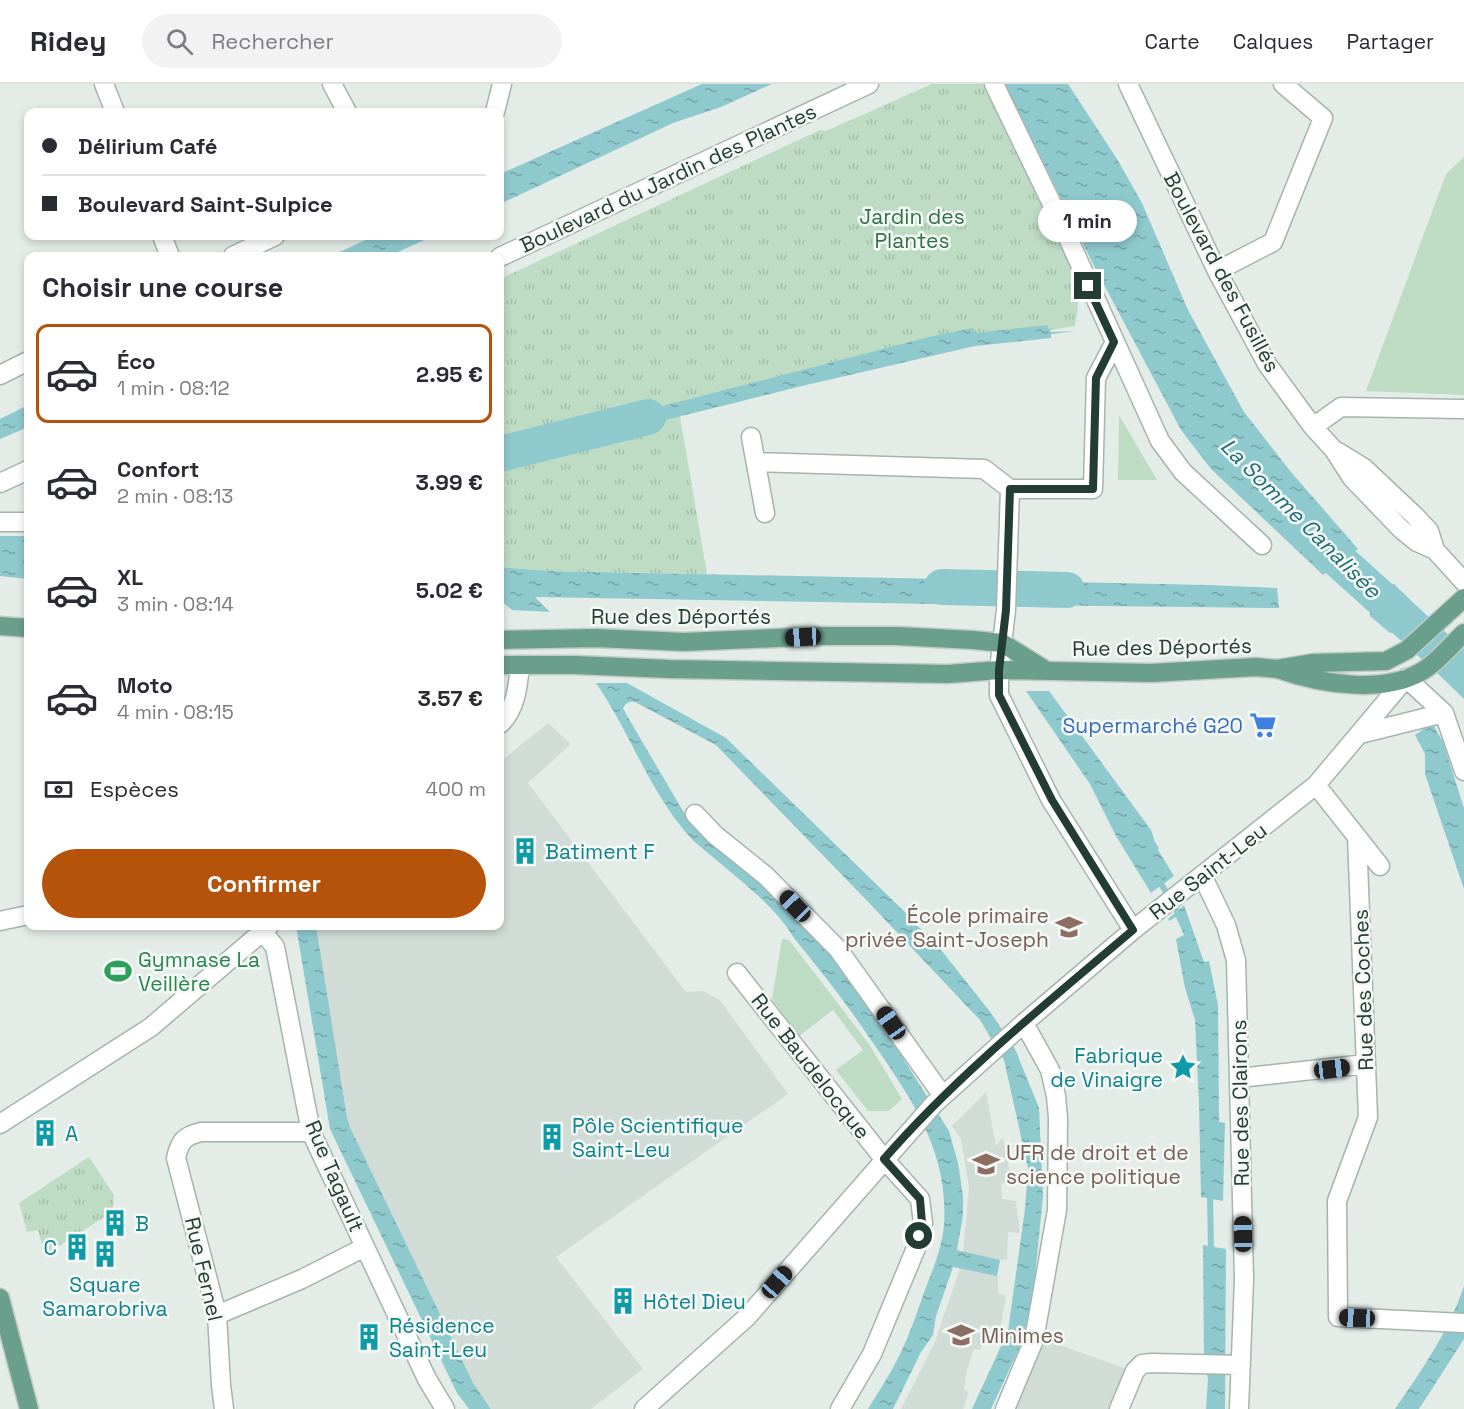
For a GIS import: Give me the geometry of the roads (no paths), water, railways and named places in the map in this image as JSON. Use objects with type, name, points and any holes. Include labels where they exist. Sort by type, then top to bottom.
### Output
[{"type":"main road","name":"Rue des Déportés","points":[[1277,669],[1313,663],[1386,661],[1407,650],[1464,598]]},
{"type":"main road","points":[[0,626],[24,628]]},
{"type":"main road","name":"Rue des Déportés","points":[[504,665],[558,664],[948,674],[999,670],[1151,673],[1256,667],[1277,669],[1304,679],[1329,684],[1375,684],[1406,678],[1427,668],[1463,633]]},
{"type":"main road","name":"Rue des Déportés","points":[[504,640],[596,638],[684,642],[823,636],[973,639],[1002,643],[1048,671]]},
{"type":"main road","points":[[0,1298],[29,1409]]},
{"type":"street","points":[[104,84],[113,108]]},
{"type":"street","points":[[332,84],[345,108]]},
{"type":"street","points":[[496,108],[502,84]]},
{"type":"street","name":"Boulevard du Jardin des Plantes","points":[[504,254],[869,84]]},
{"type":"street","points":[[994,84],[1064,229],[1160,441],[1183,472],[1262,545]]},
{"type":"street","name":"Boulevard des Fusillés","points":[[1128,84],[1217,271],[1267,364],[1334,450],[1364,468],[1429,531],[1435,550],[1464,582]]},
{"type":"street","points":[[1217,271],[1273,242],[1323,117],[1283,84]]},
{"type":"street","points":[[241,252],[267,240]]},
{"type":"street","points":[[756,462],[984,469],[1010,489],[1093,489],[1096,378],[1114,342]]},
{"type":"street","points":[[0,375],[24,363]]},
{"type":"street","points":[[1314,427],[1341,407],[1464,409]]},
{"type":"street","points":[[751,437],[765,513]]},
{"type":"street","points":[[0,483],[24,472]]},
{"type":"street","points":[[1010,489],[1006,610],[999,670],[999,695],[1052,800],[1133,930]]},
{"type":"street","points":[[0,522],[24,522]]},
{"type":"street","points":[[504,720],[516,696],[520,665]]},
{"type":"street","points":[[1406,678],[1444,713],[1464,771]]},
{"type":"street","name":"Rue Saint-Leu","points":[[644,1409],[747,1317],[938,1100],[1024,1023],[1157,910],[1316,785],[1406,678]]},
{"type":"street","points":[[1360,734],[1444,713]]},
{"type":"street","points":[[1316,785],[1380,866]]},
{"type":"street","points":[[695,814],[715,835],[766,876],[838,949],[938,1100]]},
{"type":"street","name":"Rue des Coches","points":[[1357,837],[1368,1117],[1337,1201],[1338,1317],[1456,1322]]},
{"type":"street","name":"Rue des Clairons","points":[[1202,875],[1226,925],[1236,960],[1244,1279],[1235,1365],[1239,1409]]},
{"type":"street","points":[[0,921],[24,916]]},
{"type":"street","points":[[0,1124],[151,1027],[260,930]]},
{"type":"street","name":"Rue Tagault","points":[[265,930],[275,947],[311,1132],[427,1379],[445,1409]]},
{"type":"street","name":"Rue Baudelocque","points":[[737,973],[884,1159],[920,1199],[922,1223],[916,1248],[872,1354],[840,1409]]},
{"type":"street","points":[[1005,1409],[1034,1340],[1057,1210],[1056,1096],[1050,1070],[1024,1023]]},
{"type":"street","points":[[1239,1078],[1366,1064]]},
{"type":"street","name":"Rue Fernel","points":[[224,1409],[220,1385],[217,1315],[176,1158],[179,1143],[189,1135],[201,1132],[311,1132]]},
{"type":"street","points":[[217,1315],[302,1279],[365,1247]]},
{"type":"street","points":[[1119,1409],[1135,1371],[1142,1364],[1235,1365]]},
{"type":"water","points":[[702,84],[772,84],[721,107],[673,123],[504,202],[504,172]]},
{"type":"water","points":[[1005,84],[1068,84],[1117,159],[1142,203],[1188,310],[1244,412],[1291,472],[1358,549],[1323,575],[1211,469],[1181,430],[1093,264]]},
{"type":"water","points":[[365,240],[424,240],[398,252],[340,252]]},
{"type":"water","points":[[1047,325],[1051,332],[1076,331],[1051,334],[1051,338],[975,346],[601,436],[598,423],[929,337],[973,328],[975,333]]},
{"type":"water","points":[[24,407],[24,429],[0,439],[0,419]]},
{"type":"water","points":[[589,425],[592,438],[504,461],[504,445]]},
{"type":"water","points":[[0,536],[24,536],[24,579],[0,576]]},
{"type":"water","points":[[504,567],[546,571],[993,580],[992,605],[535,597],[550,612],[512,610],[504,603]]},
{"type":"water","points":[[1020,581],[1277,588],[1279,608],[1019,605]]},
{"type":"water","points":[[1394,584],[1464,652],[1464,699],[1396,632],[1390,633],[1370,616],[1370,604],[1382,589]]},
{"type":"water","points":[[596,683],[627,683],[726,738],[916,925],[930,936],[991,1013],[1015,1049],[1039,1108],[1043,1196],[1034,1286],[1023,1340],[991,1409],[972,1409],[1008,1331],[1025,1209],[1028,1168],[1004,1060],[980,1020],[716,745],[635,702],[625,705],[623,708],[626,714],[683,811],[695,827],[755,875],[814,934],[856,984],[949,1131],[958,1163],[963,1196],[963,1215],[957,1250],[1000,1260],[997,1276],[953,1267],[936,1316],[933,1335],[921,1352],[893,1409],[868,1409],[904,1346],[941,1242],[944,1225],[944,1198],[934,1149],[900,1083],[853,1014],[787,927],[760,898],[693,840],[675,819]]},
{"type":"water","points":[[1026,691],[1049,691],[1151,830],[1158,850],[1174,876],[1151,893],[1116,836],[1090,784]]},
{"type":"water","points":[[1432,723],[1443,742],[1464,808],[1464,889],[1425,774],[1425,754],[1415,735]]},
{"type":"water","points":[[1184,905],[1204,962],[1209,961],[1218,1005],[1219,1122],[1225,1123],[1223,1201],[1201,1197],[1195,1020],[1185,988],[1176,939],[1184,935],[1176,917],[1169,921],[1168,919]]},
{"type":"water","points":[[297,930],[317,930],[350,1127],[473,1383],[491,1409],[469,1409],[457,1393],[330,1129]]},
{"type":"water","points":[[1203,1245],[1226,1249],[1225,1409],[1206,1409],[1208,1379],[1204,1358]]},
{"type":"water","points":[[1464,1286],[1464,1339],[1419,1409],[1395,1409],[1443,1334]]},
{"type":"waterway","points":[[504,453],[648,417]]},
{"type":"waterway","name":"La Somme Canalisée","points":[[1304,529],[1464,673]]},
{"type":"waterway","points":[[942,587],[1067,590]]},
{"type":"waterway","points":[[1159,880],[1181,918]]},
{"type":"waterway","points":[[1210,1191],[1211,1253]]},
{"type":"place","name":"Supermarché G20","points":[[1263,725]]},
{"type":"place","name":"Batiment F","points":[[525,851]]},
{"type":"place","name":"École primaire privée Saint-Joseph","points":[[1069,927]]},
{"type":"place","name":"Gymnase La Veillère","points":[[118,971]]},
{"type":"place","name":"Fabrique de Vinaigre","points":[[1183,1067]]},
{"type":"place","name":"A","points":[[45,1133]]},
{"type":"place","name":"Pôle Scientifique Saint-Leu","points":[[552,1137]]},
{"type":"place","name":"UFR de droit et de science politique","points":[[986,1164]]},
{"type":"place","name":"B","points":[[115,1223]]},
{"type":"place","name":"C","points":[[77,1247]]},
{"type":"place","name":"Square Samarobriva","points":[[105,1254]]},
{"type":"place","name":"Hôtel Dieu","points":[[623,1301]]},
{"type":"place","name":"Minimes","points":[[961,1335]]},
{"type":"place","name":"Résidence Saint-Leu","points":[[369,1337]]},
{"type":"park label","name":"Jardin des Plantes","points":[[912,228]]}]
